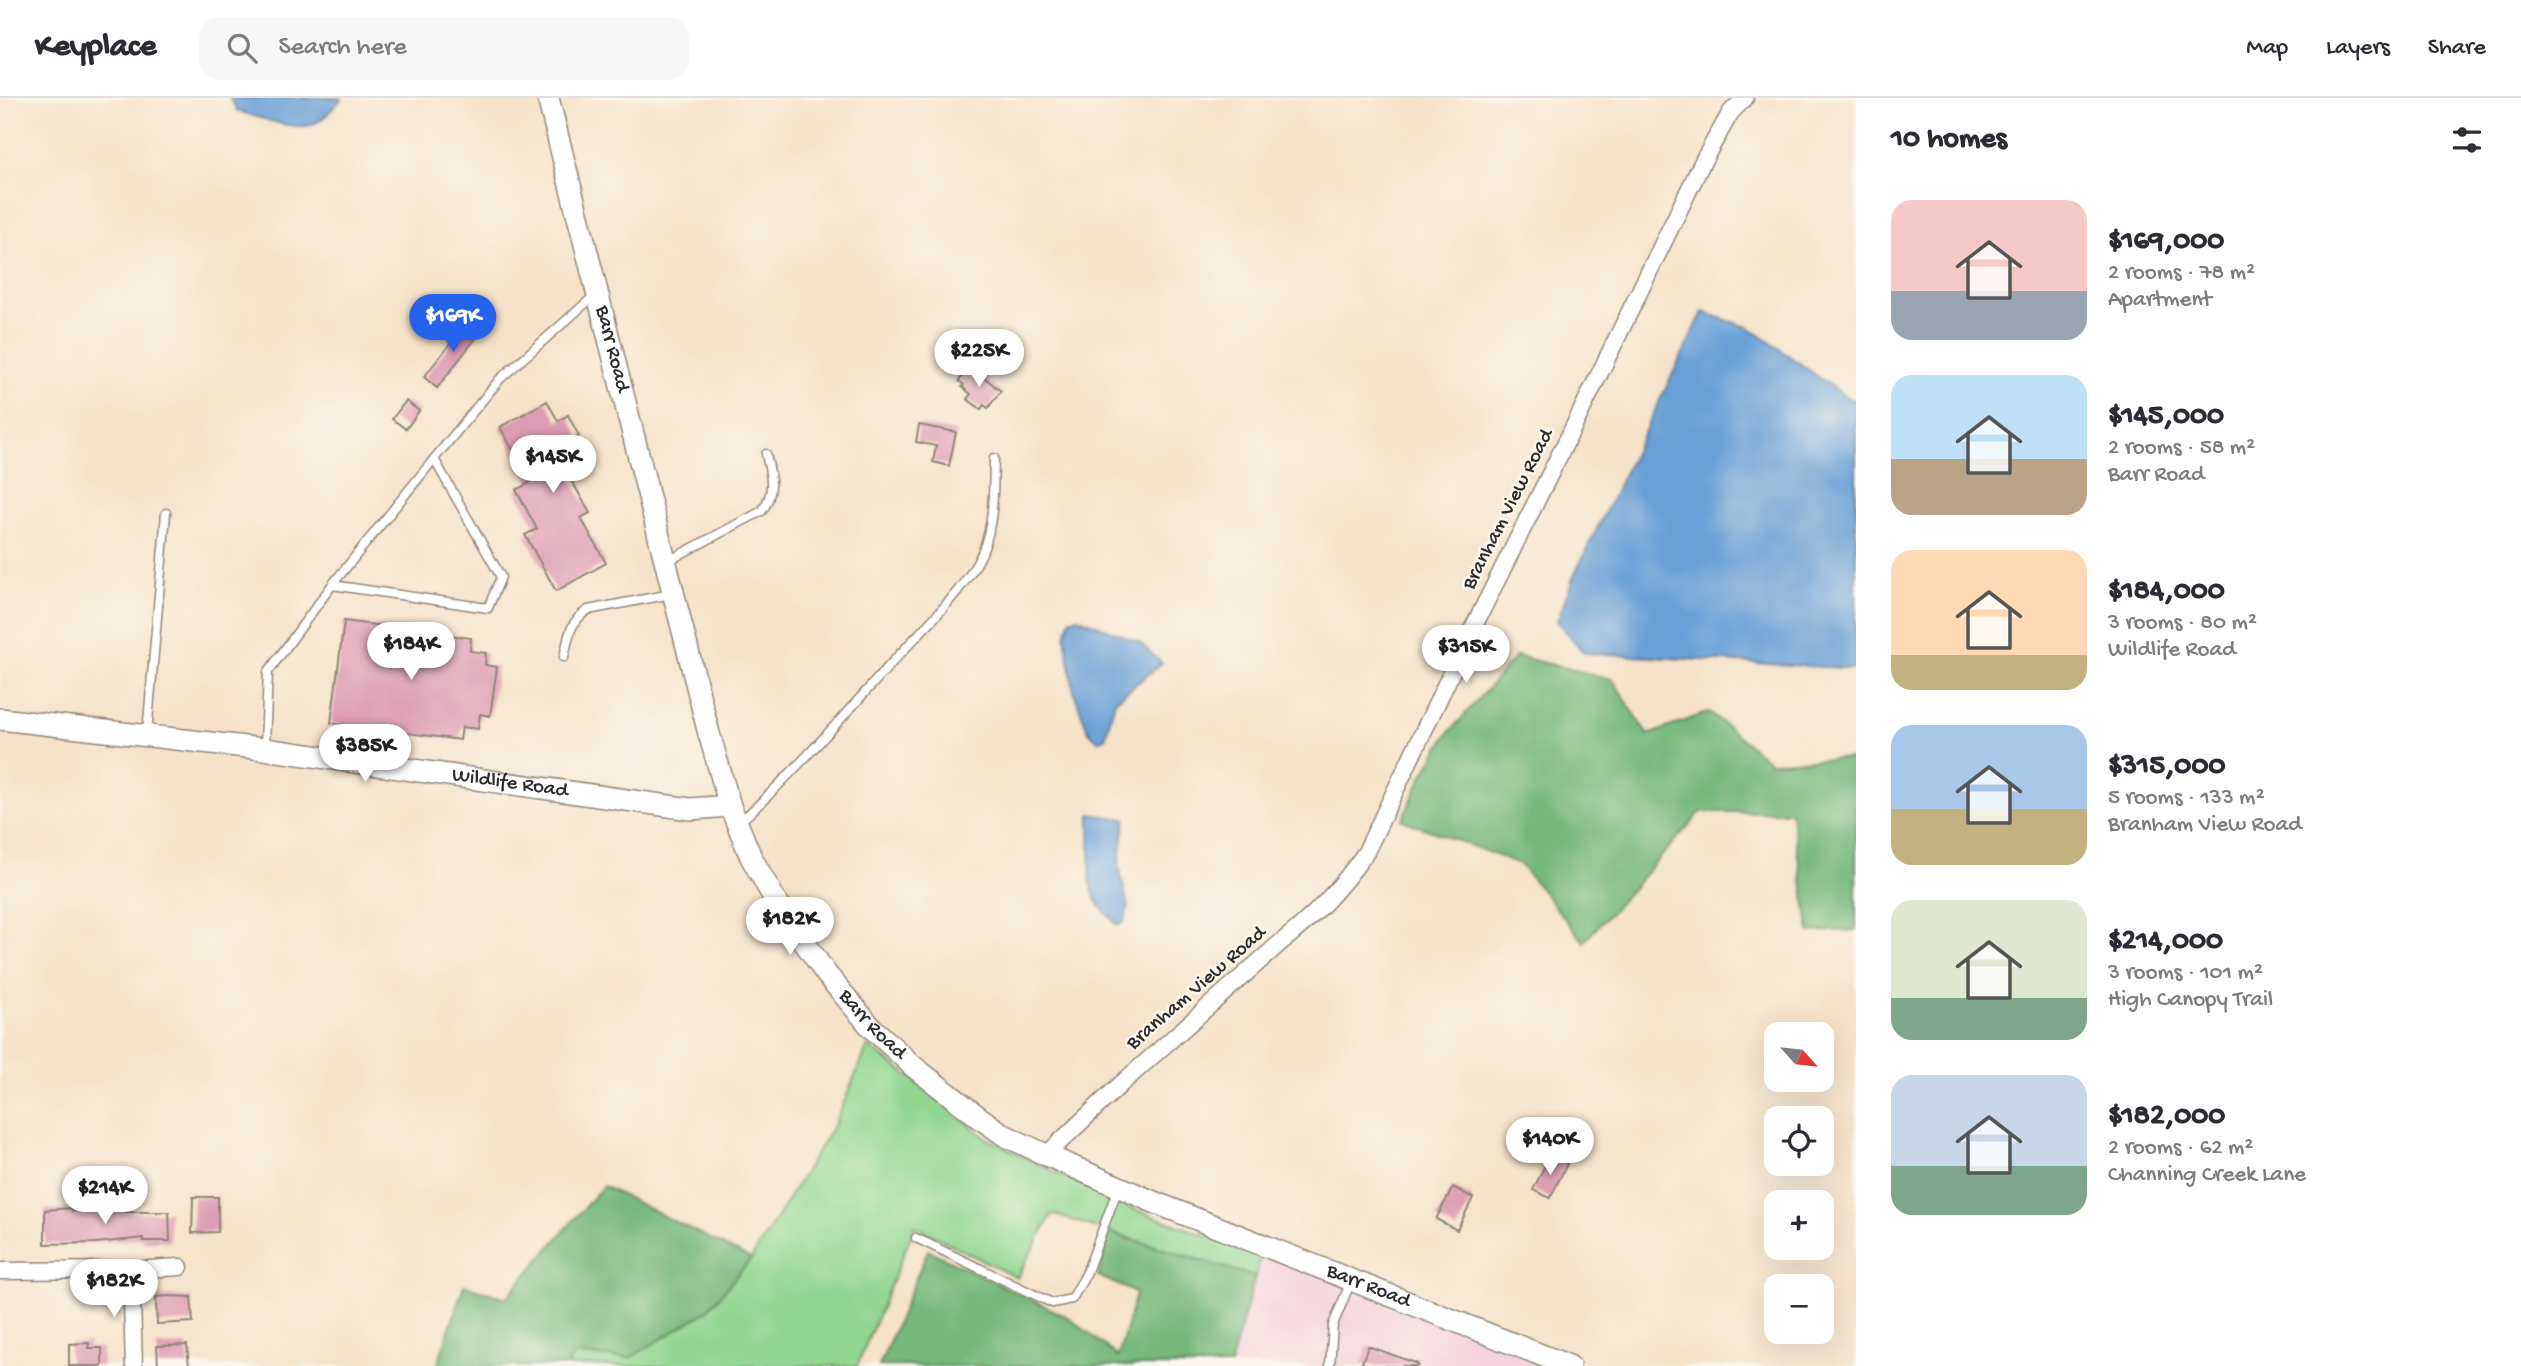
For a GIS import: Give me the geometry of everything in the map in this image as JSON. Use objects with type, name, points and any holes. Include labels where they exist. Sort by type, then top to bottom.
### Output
[{"type":"street","name":"Barr Road","points":[[548,98],[708,730],[734,815],[751,857],[774,898],[827,975],[871,1027],[914,1067],[1004,1135],[1118,1187],[1533,1356],[1569,1366]]},
{"type":"street","name":"Branham View Road","points":[[1046,1155],[1121,1084],[1305,924],[1328,902],[1360,861],[1703,161],[1731,112],[1745,98]]},
{"type":"street","name":"Wildlife Road","points":[[0,719],[264,749],[734,815]]},
{"type":"street","points":[[0,1271],[180,1267]]},
{"type":"street","points":[[131,1270],[134,1366]]},
{"type":"lane","points":[[264,749],[268,673],[332,585],[500,379],[597,293]]},
{"type":"lane","points":[[666,562],[762,511],[769,501],[773,483],[766,454]]},
{"type":"lane","points":[[734,815],[767,799],[958,590],[978,562],[986,543],[991,519],[994,458]]},
{"type":"lane","points":[[332,585],[488,608],[501,577],[434,459]]},
{"type":"lane","points":[[147,734],[166,513]]},
{"type":"lane","points":[[564,657],[570,629],[578,617],[588,610],[674,593]]},
{"type":"lane","points":[[916,1238],[1052,1303],[1072,1299],[1087,1274],[1118,1187]]},
{"type":"lane","points":[[1330,1366],[1333,1325],[1351,1280]]},
{"type":"shaded area","points":[[1264,1245],[1569,1366],[1231,1366]]},
{"type":"green space","points":[[1516,656],[1612,679],[1648,735],[1709,712],[1770,762],[1856,758],[1856,930],[1810,932],[1791,812],[1701,812],[1584,942],[1520,864],[1402,820],[1423,775],[1446,736]]},
{"type":"green space","points":[[868,1046],[986,1138],[1125,1206],[1261,1255],[1255,1277],[1052,1214],[1017,1278],[915,1226],[857,1366],[567,1366],[574,1355],[630,1358],[707,1311],[751,1259],[835,1123]]},
{"type":"green space","points":[[603,1186],[751,1259],[707,1311],[630,1358],[574,1355],[567,1366],[437,1366],[464,1285],[506,1298]]},
{"type":"green space","points":[[1110,1233],[1255,1277],[1230,1366],[879,1366],[928,1250],[1070,1318],[1118,1357],[1136,1293],[1098,1276]]},
{"type":"water","points":[[230,98],[342,98],[317,122],[297,126],[237,111]]},
{"type":"water","points":[[1703,312],[1750,328],[1856,401],[1856,669],[1584,653],[1557,621],[1574,576]]},
{"type":"water","points":[[1077,617],[1139,642],[1162,663],[1115,701],[1105,738],[1098,741],[1088,731],[1074,692],[1065,636],[1070,620]]},
{"type":"water","points":[[1090,814],[1126,819],[1119,864],[1128,908],[1124,923],[1116,924],[1096,901],[1090,881]]},
{"type":"building","points":[[469,320],[482,330],[437,388],[424,377]]},
{"type":"building","points":[[969,368],[1001,391],[988,408],[984,405],[981,409],[967,399],[971,394],[959,381]]},
{"type":"building","points":[[406,401],[419,411],[406,429],[392,419]]},
{"type":"building","points":[[547,401],[558,421],[568,415],[579,436],[570,441],[579,458],[564,467],[590,513],[581,518],[606,563],[556,591],[525,535],[537,529],[516,490],[531,482],[500,427]]},
{"type":"building","points":[[919,425],[956,432],[949,466],[933,462],[936,446],[916,442]]},
{"type":"building","points":[[344,621],[471,638],[470,651],[486,653],[485,665],[497,667],[490,716],[480,714],[478,729],[462,727],[460,740],[331,723]]},
{"type":"building","points":[[1550,1155],[1567,1164],[1550,1198],[1533,1190]]},
{"type":"building","points":[[1453,1187],[1473,1198],[1457,1230],[1436,1219]]},
{"type":"building","points":[[193,1197],[218,1197],[218,1232],[192,1233]]},
{"type":"building","points":[[72,1208],[72,1211],[124,1209],[124,1212],[169,1212],[170,1241],[143,1241],[143,1238],[45,1244],[45,1210]]},
{"type":"building","points":[[156,1297],[191,1297],[193,1322],[157,1324]]},
{"type":"building","points":[[89,1343],[89,1348],[102,1348],[102,1366],[69,1366],[69,1344]]},
{"type":"building","points":[[187,1345],[189,1366],[158,1366],[157,1346]]},
{"type":"building","points":[[1368,1346],[1418,1366],[1370,1366],[1362,1363]]}]
